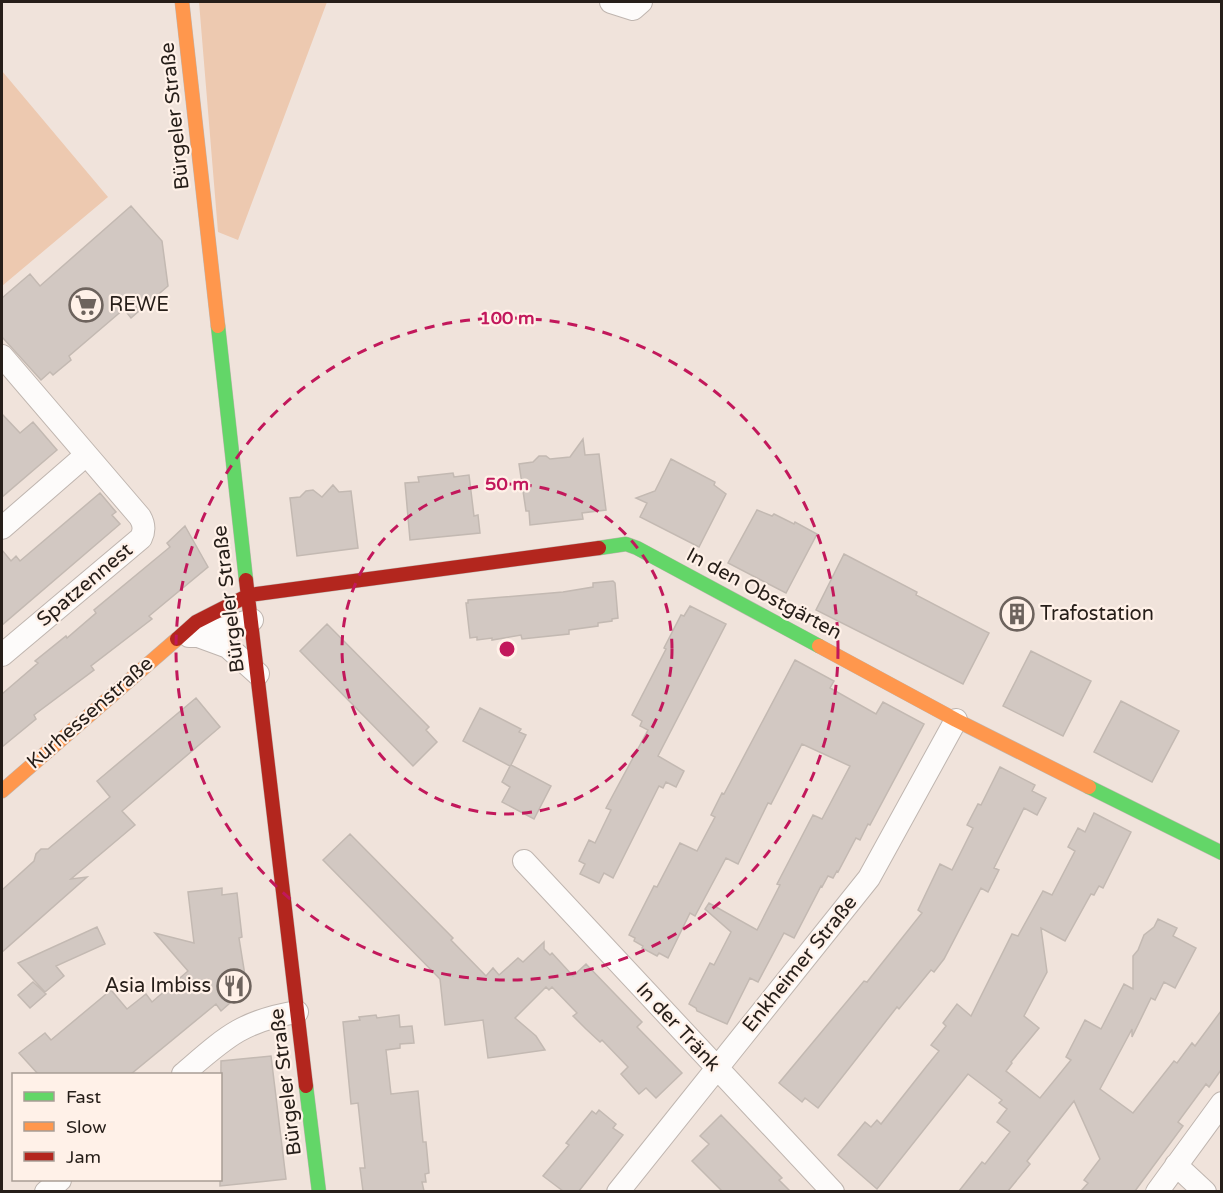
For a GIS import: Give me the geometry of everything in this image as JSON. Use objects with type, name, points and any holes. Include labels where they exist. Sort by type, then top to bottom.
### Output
[{"type":"street","name":"Bürgeler Straße","points":[[182,2],[319,1191]]},
{"type":"street","points":[[611,2],[633,9],[641,2]]},
{"type":"street","points":[[2,356],[86,455],[2,528]]},
{"type":"street","name":"Spatzennest","points":[[2,655],[141,538],[144,532],[144,523],[140,517],[86,455]]},
{"type":"street","name":"In den Obstgärten","points":[[249,595],[626,544],[956,720],[1221,853]]},
{"type":"street","name":"Kurhessenstraße","points":[[2,791],[188,637],[196,622],[249,595]]},
{"type":"street","name":"Kurhessenstraße","points":[[188,637],[252,620]]},
{"type":"street","points":[[188,637],[228,647],[258,674]]},
{"type":"street","name":"Enkheimer Straße","points":[[618,1191],[869,878],[956,720]]},
{"type":"street","name":"In der Tränk","points":[[524,861],[833,1191]]},
{"type":"street","points":[[184,1073],[222,1041],[244,1027],[272,1016],[297,1012]]},
{"type":"street","points":[[1157,1191],[1221,1104]]},
{"type":"street","points":[[1176,1165],[1205,1191]]},
{"type":"street","points":[[46,1191],[58,1181]]},
{"type":"shaded area","points":[[199,2],[327,2],[238,240],[218,232]]},
{"type":"shaded area","points":[[2,71],[108,197],[2,286]]},
{"type":"building","points":[[131,206],[162,241],[168,286],[131,318],[124,309],[69,356],[71,360],[53,375],[50,372],[41,380],[2,337],[2,298],[30,274],[40,286]]},
{"type":"building","points":[[2,414],[20,433],[33,422],[57,450],[2,497]]},
{"type":"building","points":[[583,439],[585,455],[599,454],[606,510],[582,513],[583,519],[530,525],[519,464],[533,462],[539,456],[546,456],[550,459],[570,457]]},
{"type":"building","points":[[671,459],[715,482],[714,485],[726,494],[699,547],[640,517],[647,503],[636,498],[655,491]]},
{"type":"building","points":[[453,473],[454,477],[469,475],[474,516],[478,515],[480,533],[410,540],[405,483],[419,482],[418,477]]},
{"type":"building","points":[[333,485],[339,492],[351,491],[358,548],[297,556],[290,498],[300,497],[306,491],[313,490],[322,497]]},
{"type":"building","points":[[100,493],[116,512],[112,515],[120,524],[2,625],[2,550],[11,561],[16,556],[20,561]]},
{"type":"building","points":[[757,510],[772,516],[774,514],[794,524],[795,522],[817,534],[786,593],[728,563]]},
{"type":"building","points":[[185,526],[208,567],[149,616],[152,619],[91,666],[94,670],[34,715],[36,719],[2,747],[2,694],[38,663],[35,661],[66,636],[67,638],[96,613],[94,610],[170,547],[167,543]]},
{"type":"building","points":[[844,554],[989,633],[963,684],[816,610]]},
{"type":"building","points":[[613,581],[618,618],[612,621],[598,623],[598,626],[569,630],[569,634],[522,639],[521,635],[492,640],[492,638],[477,640],[477,637],[470,638],[466,603],[468,600],[563,592],[593,587],[593,583]]},
{"type":"building","points":[[690,606],[726,624],[658,756],[684,771],[676,787],[666,782],[663,788],[659,786],[613,878],[604,873],[599,883],[580,874],[585,864],[579,861],[589,840],[595,843],[611,810],[606,808],[648,730],[640,726],[642,721],[632,715],[681,615],[684,616]]},
{"type":"building","points":[[327,624],[429,727],[426,730],[437,742],[413,766],[300,651]]},
{"type":"building","points":[[1031,651],[1091,681],[1063,736],[1003,706]]},
{"type":"building","points":[[795,660],[834,681],[830,688],[876,714],[883,702],[924,724],[870,825],[868,824],[860,840],[856,838],[838,872],[833,878],[828,876],[821,886],[794,938],[784,933],[758,982],[750,978],[727,1024],[697,1011],[689,1004],[710,963],[714,965],[731,932],[705,909],[709,903],[757,930],[780,885],[777,884],[813,815],[822,819],[850,766],[802,744],[771,804],[768,803],[738,864],[726,858],[695,916],[690,913],[668,958],[659,953],[657,956],[642,948],[643,946],[634,941],[635,938],[629,935],[654,886],[657,887],[680,843],[697,851],[715,817],[711,815],[722,793],[724,794]]},
{"type":"building","points":[[196,698],[220,727],[122,811],[135,825],[71,879],[87,877],[2,952],[2,890],[34,861],[41,849],[48,849],[110,797],[97,781]]},
{"type":"building","points":[[1121,701],[1179,731],[1152,782],[1094,752]]},
{"type":"building","points":[[480,708],[521,729],[519,732],[526,735],[511,765],[551,786],[534,819],[502,802],[510,787],[502,782],[510,766],[463,741]]},
{"type":"building","points":[[1000,767],[1035,785],[1032,791],[1046,798],[1037,815],[1024,808],[994,868],[999,870],[988,892],[981,888],[944,959],[934,972],[931,970],[899,1009],[897,1007],[818,1108],[805,1098],[802,1102],[779,1083],[864,981],[867,982],[922,913],[918,910],[940,864],[952,870],[973,828],[967,825],[978,804],[981,805]]},
{"type":"building","points":[[1094,813],[1131,832],[1103,888],[1099,886],[1094,895],[1091,894],[1065,941],[1041,928],[1047,972],[1024,1016],[1039,1028],[1006,1071],[1040,1098],[1071,1060],[1066,1057],[1085,1020],[1101,1029],[1124,984],[1133,989],[1133,956],[1144,935],[1154,927],[1158,919],[1177,928],[1173,936],[1196,948],[1175,988],[1164,982],[1155,1000],[1151,998],[1132,1037],[1132,1029],[1100,1089],[1133,1113],[1174,1061],[1177,1063],[1192,1043],[1195,1046],[1221,1011],[1221,1070],[1209,1087],[1206,1084],[1178,1122],[1183,1126],[1135,1191],[1081,1191],[1088,1183],[1084,1180],[1100,1159],[1074,1101],[1027,1161],[1030,1164],[1008,1191],[959,1191],[982,1162],[985,1164],[1010,1132],[997,1122],[1007,1109],[999,1103],[1002,1100],[968,1074],[877,1189],[838,1155],[865,1122],[871,1127],[877,1120],[881,1124],[939,1051],[931,1045],[946,1026],[943,1023],[957,1004],[971,1016],[1012,934],[1018,936],[1043,891],[1052,895],[1075,851],[1068,847],[1078,828],[1085,832]]},
{"type":"building","points":[[350,834],[453,938],[451,940],[486,976],[493,968],[499,975],[518,958],[523,962],[544,942],[544,949],[550,955],[552,953],[573,976],[586,964],[642,1022],[637,1027],[682,1073],[656,1098],[646,1088],[639,1094],[621,1074],[628,1067],[602,1040],[600,1042],[573,1016],[577,1013],[552,987],[549,990],[546,987],[515,1018],[536,1036],[545,1050],[488,1058],[483,1020],[445,1025],[440,979],[323,860]]},
{"type":"building","points":[[222,888],[222,895],[237,893],[242,937],[239,938],[247,988],[221,1011],[216,1004],[132,1073],[37,1073],[19,1053],[45,1033],[51,1040],[111,990],[127,1009],[146,994],[152,1002],[188,971],[155,933],[194,943],[188,892]]},
{"type":"building","points":[[97,927],[105,944],[56,966],[64,976],[45,992],[18,963]]},
{"type":"building","points":[[33,982],[46,994],[30,1008],[18,995]]},
{"type":"building","points":[[376,1015],[377,1018],[399,1015],[400,1027],[412,1026],[414,1043],[400,1044],[400,1048],[386,1050],[391,1094],[418,1091],[423,1142],[426,1142],[429,1173],[425,1174],[426,1182],[422,1182],[424,1191],[363,1191],[360,1168],[365,1168],[358,1103],[351,1104],[343,1022]]},
{"type":"building","points":[[271,1056],[286,1179],[220,1186],[220,1181],[222,1181],[221,1061]]},
{"type":"building","points":[[599,1110],[616,1124],[613,1128],[623,1135],[579,1191],[563,1191],[543,1176],[569,1145],[566,1143],[592,1111],[596,1114]]},
{"type":"building","points":[[721,1115],[782,1178],[779,1180],[790,1191],[722,1191],[692,1161],[709,1144],[700,1136]]},
{"type":"traffic: fast","points":[[218,326],[246,580]]},
{"type":"traffic: fast","points":[[599,548],[626,544],[637,548],[819,646]]},
{"type":"traffic: fast","points":[[1089,787],[1222,853]]},
{"type":"traffic: fast","points":[[306,1086],[319,1192]]},
{"type":"traffic: slow","points":[[182,2],[218,326]]},
{"type":"traffic: slow","points":[[2,791],[177,639]]},
{"type":"traffic: slow","points":[[819,646],[956,720],[1089,787]]},
{"type":"traffic: jam","points":[[177,639],[196,622],[249,595],[599,548]]},
{"type":"traffic: jam","points":[[246,580],[306,1086]]},
{"type":"place","name":"REWE","points":[[86,305]]},
{"type":"place","name":"Trafostation","points":[[1017,614]]},
{"type":"place","name":"Asia Imbiss","points":[[234,986]]}]
